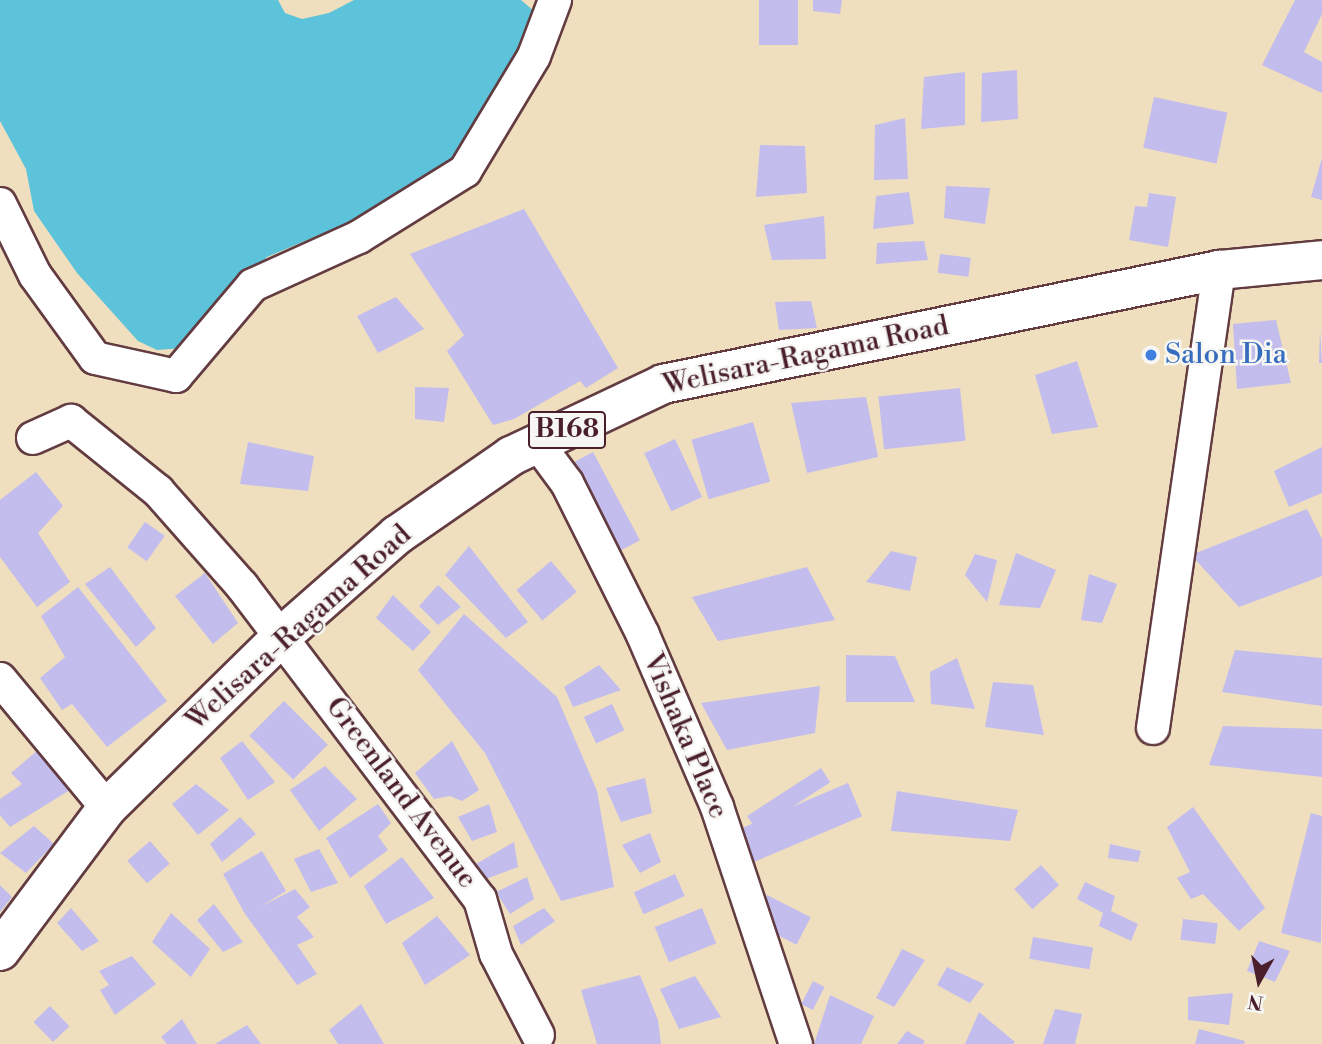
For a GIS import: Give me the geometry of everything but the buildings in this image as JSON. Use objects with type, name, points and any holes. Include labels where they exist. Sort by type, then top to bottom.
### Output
[{"type":"main road","name":"Welisara-Ragama Road","points":[[0,951],[107,808],[282,636],[397,535],[511,456],[663,384],[1219,270],[1322,260]]},
{"type":"street","points":[[0,204],[35,275],[95,358],[176,376],[253,285],[359,237],[465,172],[534,56],[555,0]]},
{"type":"street","points":[[1153,728],[1219,270]]},
{"type":"street","name":"Greenland Avenue","points":[[33,438],[71,421],[167,500],[282,636],[480,899],[496,954],[538,1035]]},
{"type":"street","name":"Vishaka Place","points":[[538,444],[566,483],[637,623],[717,807],[796,1044]]},
{"type":"street","points":[[0,679],[107,808]]},
{"type":"water","points":[[0,0],[278,0],[285,13],[302,19],[329,13],[354,0],[521,0],[535,12],[534,33],[490,118],[445,164],[359,218],[267,257],[183,348],[157,350],[138,341],[77,273],[34,211],[26,169],[0,121]]},
{"type":"place","name":"Salon Dia","points":[[1151,355]]}]
